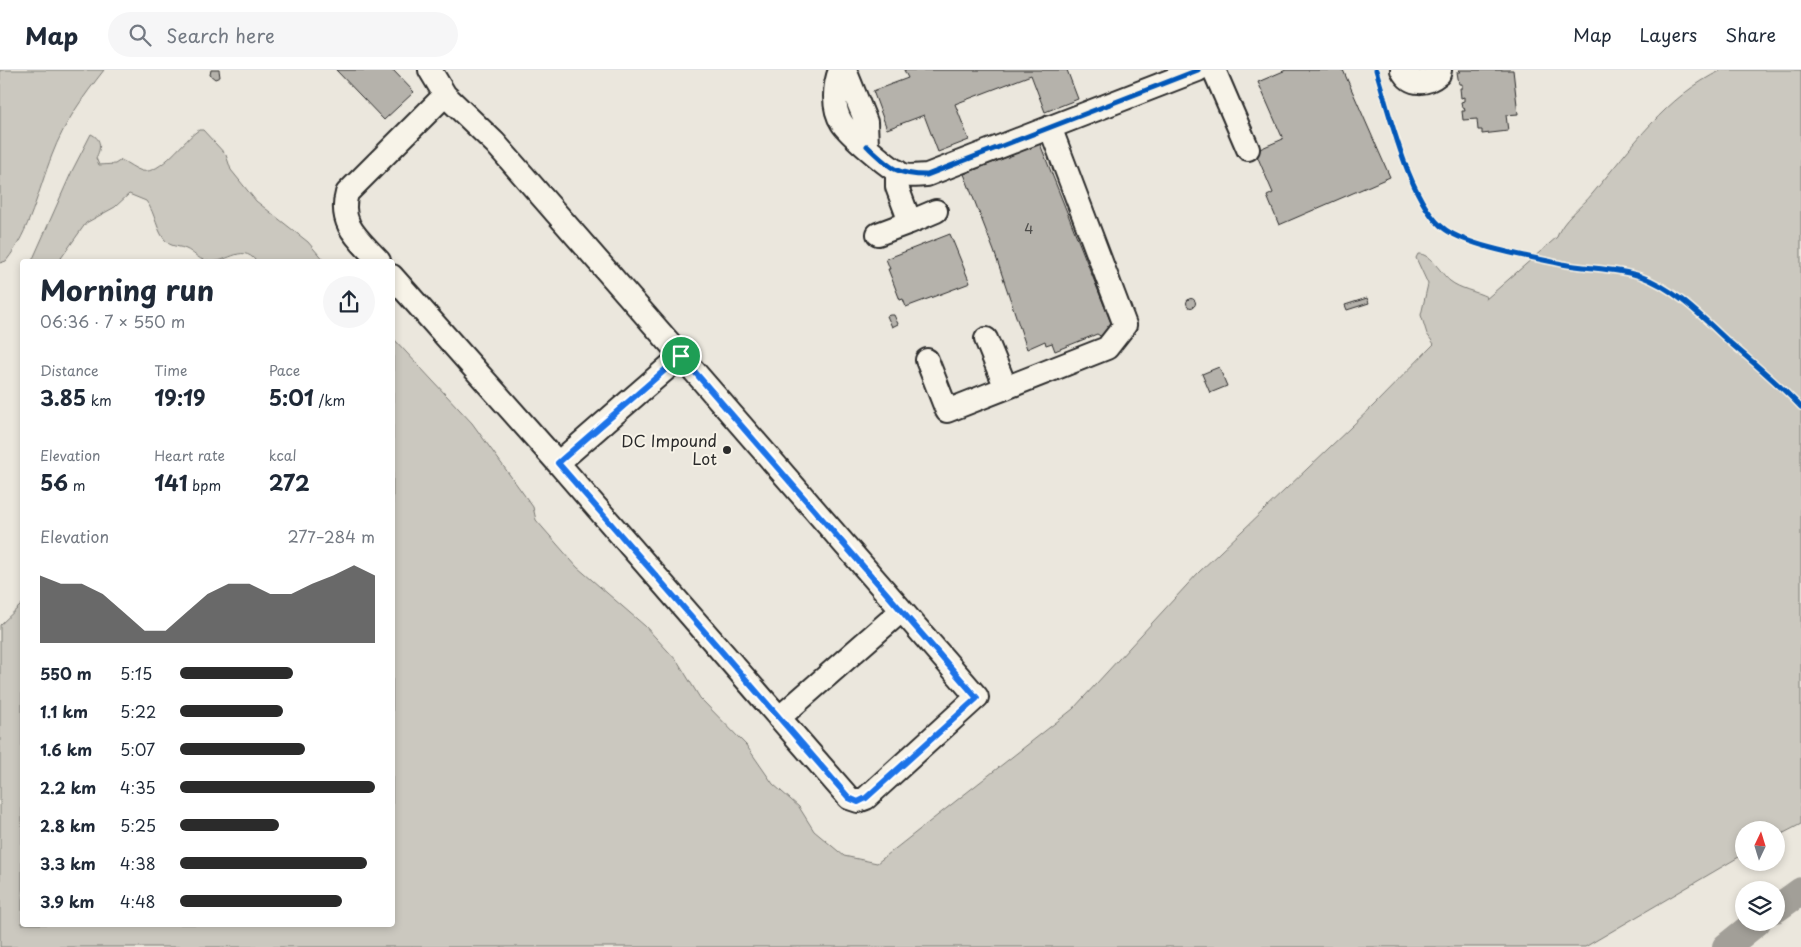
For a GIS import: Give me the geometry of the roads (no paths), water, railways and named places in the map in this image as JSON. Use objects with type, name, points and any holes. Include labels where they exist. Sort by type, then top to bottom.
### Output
[{"type":"street","points":[[395,279],[558,463],[849,798],[858,802],[866,798],[977,698],[495,143],[445,95],[430,70]]},
{"type":"street","points":[[840,70],[835,98],[842,122],[883,162],[904,175],[927,175],[1050,127],[1142,80],[1198,70]]},
{"type":"street","points":[[845,70],[866,122],[867,146]]},
{"type":"street","points":[[1214,70],[1248,149]]},
{"type":"street","points":[[1402,70],[1406,76],[1417,83],[1430,82],[1439,74],[1440,70]]},
{"type":"street","points":[[377,259],[346,224],[343,206],[347,192],[445,95]]},
{"type":"street","points":[[927,360],[947,411],[1107,348],[1125,325],[1050,127]]},
{"type":"street","points":[[897,171],[897,187],[910,222]]},
{"type":"street","points":[[878,234],[936,212]]},
{"type":"street","points":[[986,339],[1006,388]]},
{"type":"street","points":[[558,463],[681,356]]},
{"type":"street","points":[[779,718],[902,611]]},
{"type":"waterway","points":[[1785,903],[1801,891]]},
{"type":"waterway","points":[[1726,947],[1746,931]]},
{"type":"place","name":"DC Impound Lot","points":[[727,450]]}]
